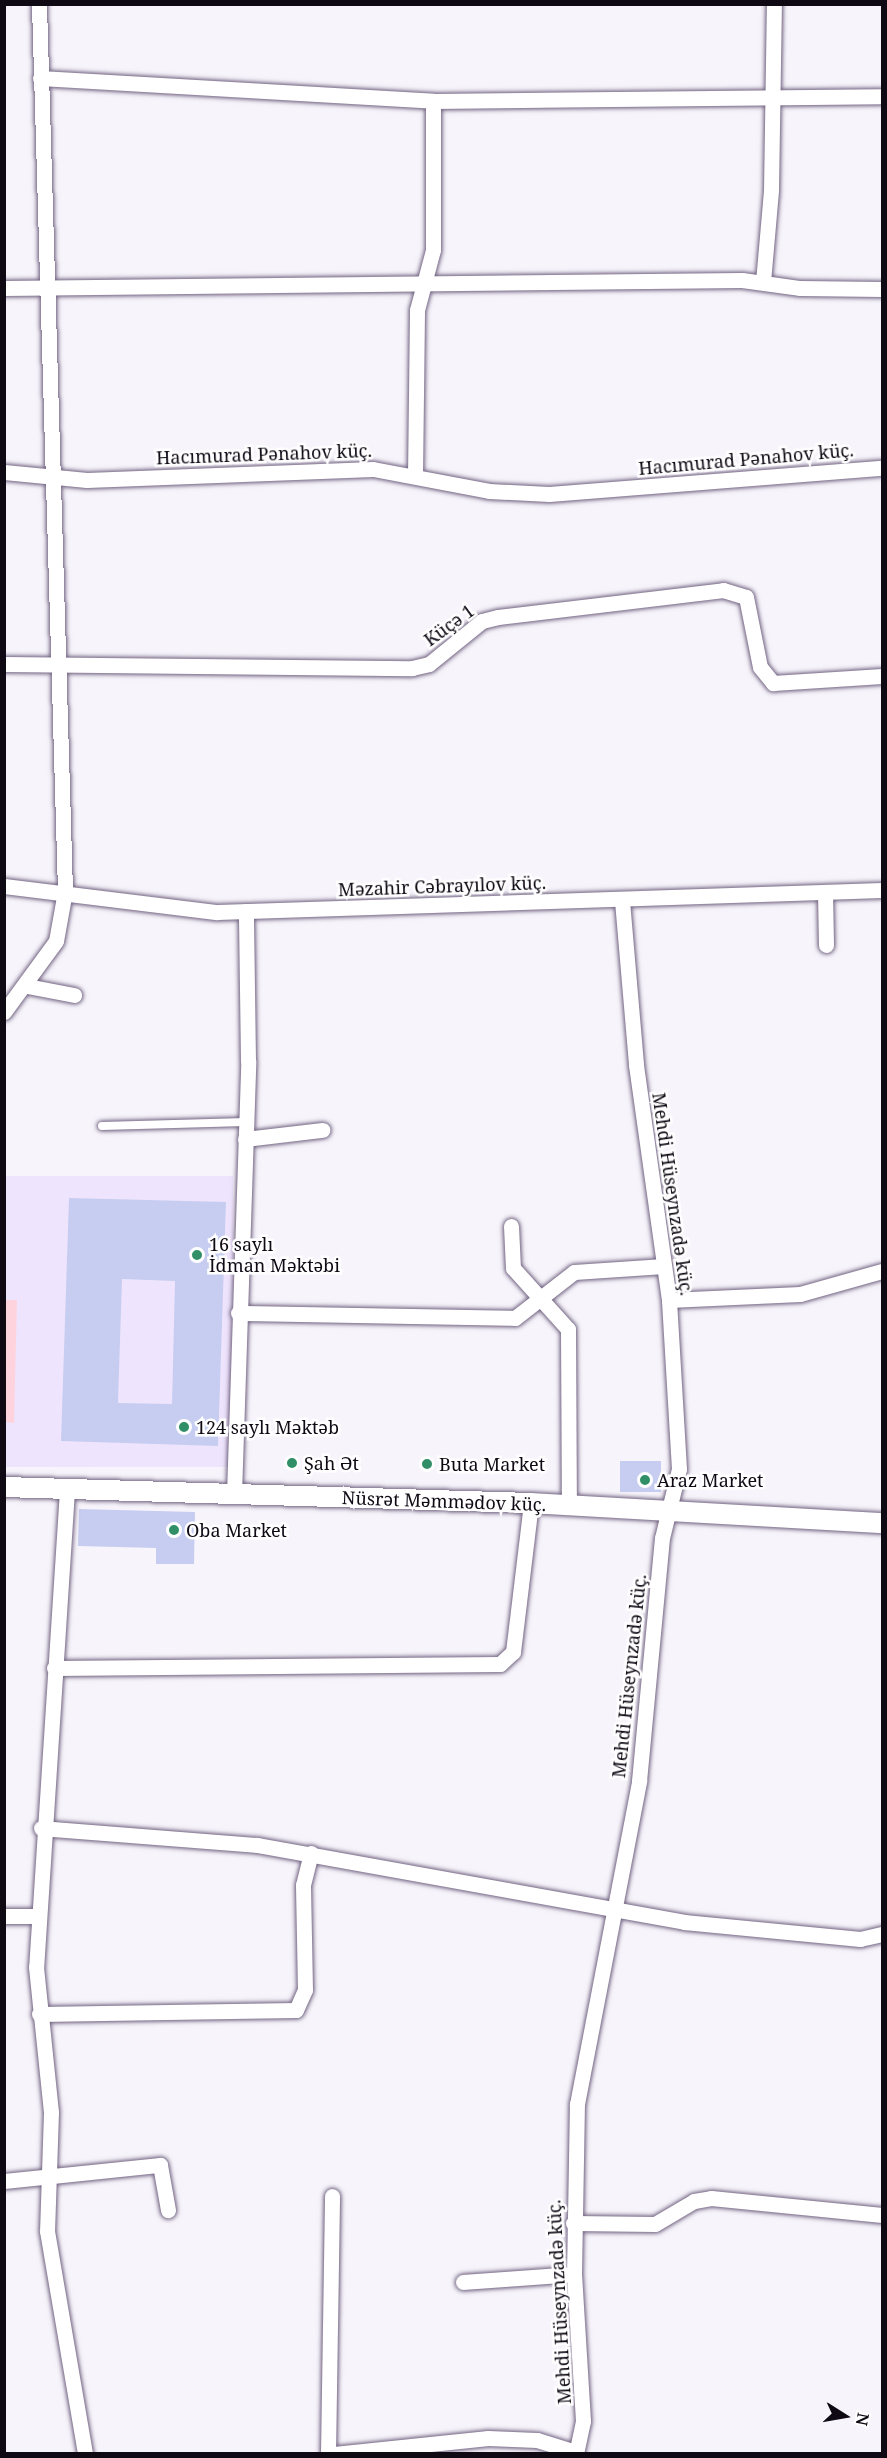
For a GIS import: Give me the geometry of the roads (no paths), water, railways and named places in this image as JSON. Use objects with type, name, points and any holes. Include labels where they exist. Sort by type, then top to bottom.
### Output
[{"type":"street","points":[[4,1012],[27,986],[56,941],[65,891],[39,4]]},
{"type":"street","points":[[763,282],[771,190],[774,4]]},
{"type":"street","points":[[40,78],[433,101],[772,95],[882,96]]},
{"type":"street","points":[[415,476],[417,310],[433,250],[433,101]]},
{"type":"street","points":[[4,288],[763,282],[882,289]]},
{"type":"street","name":"Hacımurad Pənahov küç.","points":[[4,472],[87,480],[310,468],[415,476],[489,491],[549,494],[882,468]]},
{"type":"street","name":"Küçə 1","points":[[4,664],[412,668],[429,664],[482,621],[498,617],[723,590],[746,597],[760,667],[773,683],[882,676]]},
{"type":"street","name":"Məzahir Cəbrayılov küç.","points":[[4,886],[65,891],[159,908],[246,911],[622,901],[882,890]]},
{"type":"street","points":[[825,892],[826,945]]},
{"type":"street","name":"Mehdi Hüseynzadə küç.","points":[[576,2453],[584,2421],[574,2274],[573,2223],[581,2072],[615,1912],[639,1781],[668,1513],[679,1470],[669,1300],[636,1064],[622,901]]},
{"type":"street","points":[[234,1494],[238,1313],[246,1122],[246,911]]},
{"type":"street","points":[[27,986],[74,995]]},
{"type":"street","points":[[245,1138],[322,1130]]},
{"type":"street","points":[[511,1226],[513,1268],[542,1297],[568,1329],[569,1505]]},
{"type":"street","points":[[238,1313],[506,1318],[542,1297],[574,1272],[664,1266]]},
{"type":"street","points":[[669,1300],[800,1294],[882,1271]]},
{"type":"street","name":"Nüsrət Məmmədov küç.","points":[[4,1487],[531,1503],[668,1513],[882,1522]]},
{"type":"street","points":[[67,1490],[36,1916],[39,2014],[51,2112],[47,2176],[47,2231],[85,2454]]},
{"type":"street","points":[[54,1668],[500,1664],[509,1660],[515,1643],[531,1503]]},
{"type":"street","points":[[41,1828],[311,1853],[615,1912],[860,1939],[882,1934]]},
{"type":"street","points":[[39,2014],[296,2010],[305,1990],[303,1885],[311,1853]]},
{"type":"street","points":[[4,1916],[36,1916]]},
{"type":"street","points":[[4,2181],[160,2165],[168,2210]]},
{"type":"street","points":[[328,2454],[332,2196]]},
{"type":"street","points":[[573,2223],[655,2224],[694,2201],[711,2198],[882,2215]]},
{"type":"street","points":[[463,2282],[574,2274]]},
{"type":"street","points":[[334,2454],[488,2438],[537,2440],[576,2453]]},
{"type":"lane","points":[[102,1126],[246,1122]]},
{"type":"place","name":"16 saylı İdman Məktəbi","points":[[197,1255]]},
{"type":"place","name":"124 saylı Məktəb","points":[[184,1427]]},
{"type":"place","name":"Şah Ət","points":[[292,1463]]},
{"type":"place","name":"Buta Market","points":[[427,1464]]},
{"type":"place","name":"Araz Market","points":[[645,1480]]},
{"type":"place","name":"Oba Market","points":[[174,1530]]}]
